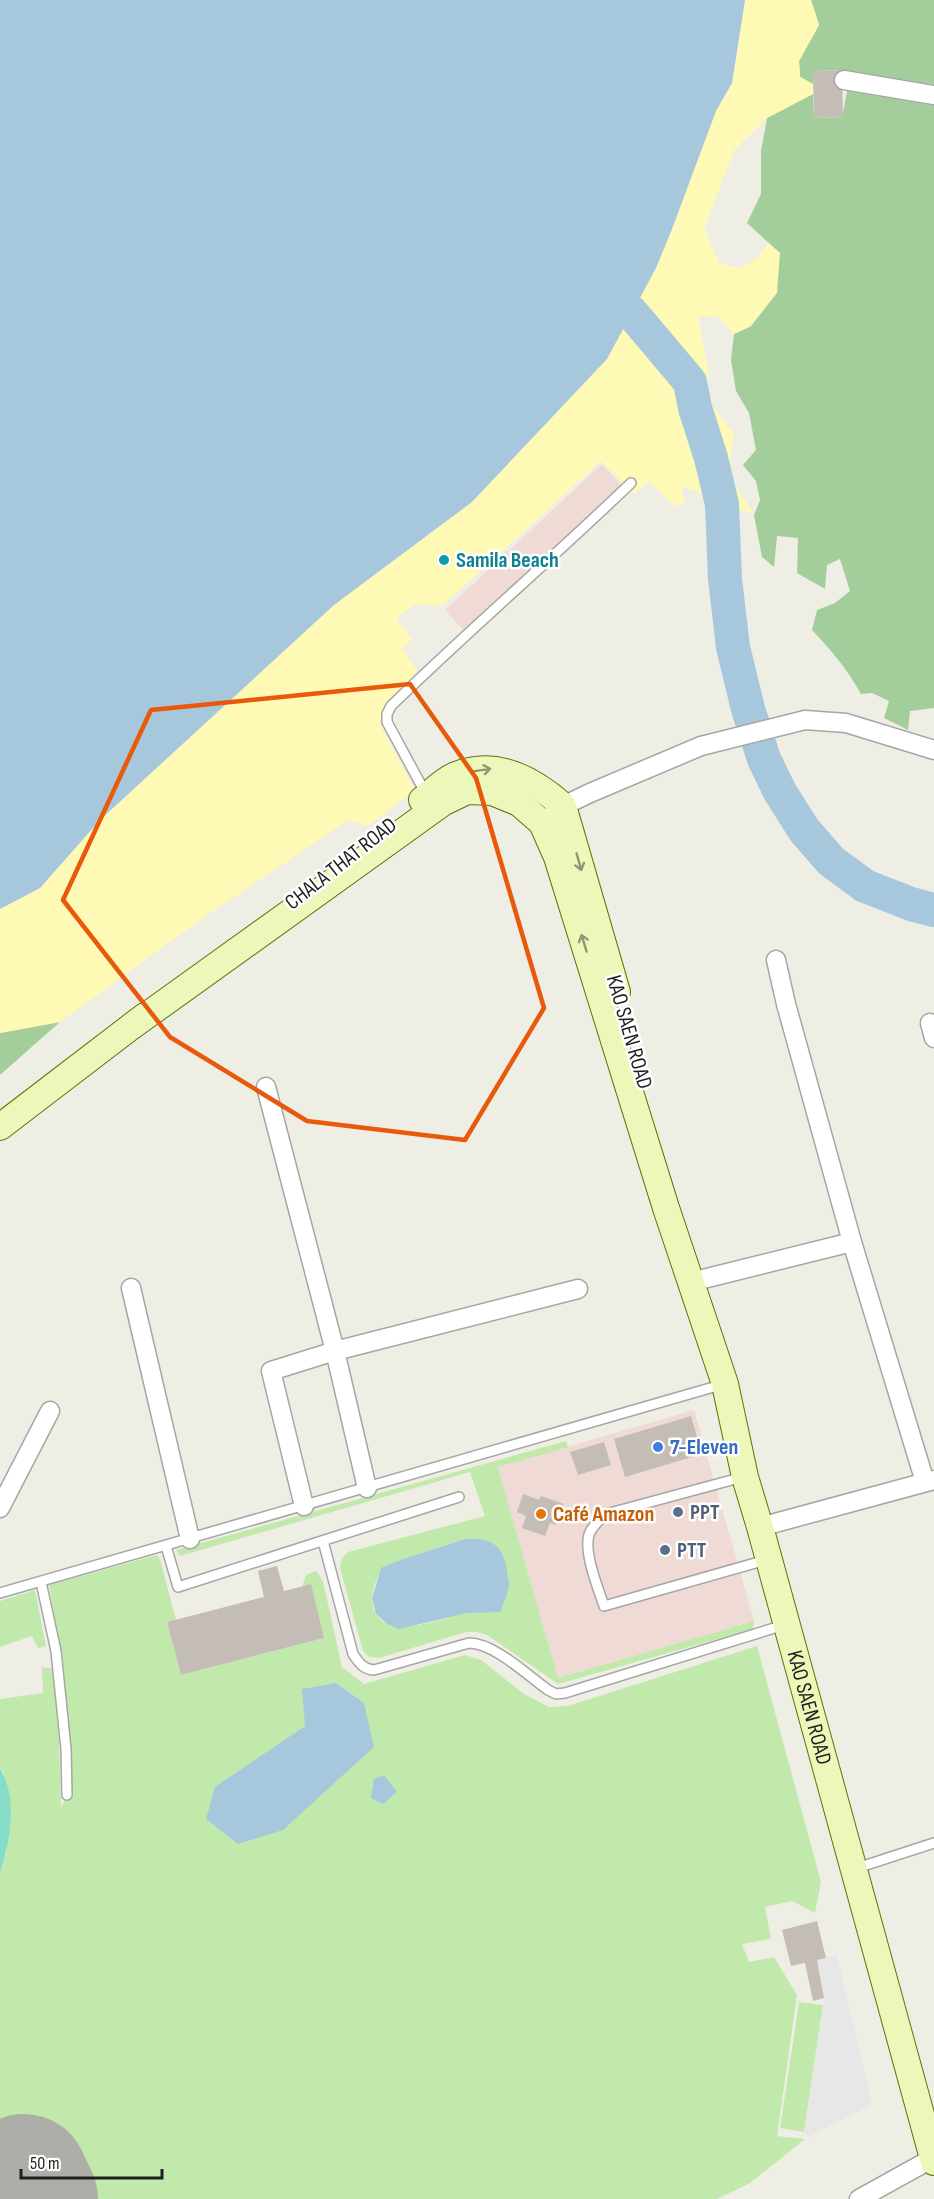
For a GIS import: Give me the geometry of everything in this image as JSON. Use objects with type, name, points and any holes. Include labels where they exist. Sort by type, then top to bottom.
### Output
[{"type":"main road","name":"CHALA THAT ROAD","points":[[0,1127],[455,775],[491,768],[521,776],[547,792],[563,806]]},
{"type":"main road","name":"CHALA THAT ROAD","points":[[132,1026],[444,802],[467,791],[492,792],[519,803],[542,823]]},
{"type":"main road","name":"KAO SAEN ROAD","points":[[563,806],[680,1207],[687,1271]]},
{"type":"main road","name":"KAO SAEN ROAD","points":[[542,823],[557,857],[687,1271],[725,1384],[745,1477],[934,2160]]},
{"type":"street","points":[[844,80],[934,95]]},
{"type":"street","points":[[542,823],[563,806],[701,746],[805,720],[846,723],[934,750]]},
{"type":"street","points":[[760,1527],[930,1481],[852,1242],[776,960]]},
{"type":"street","points":[[266,1087],[335,1351],[367,1488]]},
{"type":"street","points":[[687,1271],[852,1242]]},
{"type":"street","points":[[131,1288],[190,1539]]},
{"type":"street","points":[[304,1506],[271,1371],[335,1351],[578,1289]]},
{"type":"street","points":[[0,1508],[50,1411]]},
{"type":"street","points":[[866,2197],[934,2160]]},
{"type":"lane","points":[[428,796],[387,722],[387,714],[391,706],[448,650],[564,548],[631,483]]},
{"type":"lane","points":[[0,1593],[725,1384]]},
{"type":"lane","points":[[745,1477],[606,1514],[589,1534],[587,1548],[604,1606],[769,1559]]},
{"type":"lane","points":[[166,1546],[178,1587],[459,1497]]},
{"type":"lane","points":[[323,1541],[353,1654],[359,1664],[367,1670],[469,1643],[480,1643],[491,1648],[556,1694],[787,1624]]},
{"type":"lane","points":[[40,1582],[56,1651],[66,1749],[67,1795]]},
{"type":"lane","points":[[854,1869],[934,1843]]},
{"type":"highlighted area","points":[[410,684],[476,778],[544,1008],[465,1140],[307,1121],[170,1037],[63,900],[151,710]]},
{"type":"shaded area","points":[[602,464],[622,486],[465,632],[445,610]]},
{"type":"shaded area","points":[[694,1410],[754,1621],[558,1678],[498,1467]]},
{"type":"shaded area","points":[[837,1955],[872,2104],[808,2137],[804,2132],[824,1998],[817,1960]]},
{"type":"green space","points":[[811,0],[934,0],[934,84],[842,70],[813,71],[813,84],[800,77],[799,61],[819,25]]},
{"type":"green space","points":[[848,87],[934,100],[934,708],[910,711],[908,730],[884,718],[889,701],[872,693],[861,694],[839,660],[812,630],[817,610],[835,603],[850,591],[840,559],[827,565],[825,589],[797,573],[798,538],[777,536],[774,567],[762,557],[754,515],[760,500],[756,481],[743,465],[756,450],[749,413],[736,391],[731,360],[734,334],[751,326],[780,253],[747,223],[761,194],[761,151],[767,118],[813,94],[814,118],[842,117]]},
{"type":"green space","points":[[60,1022],[0,1075],[0,1033]]},
{"type":"green space","points":[[566,1441],[568,1447],[498,1467],[558,1678],[754,1621],[753,1629],[558,1684],[487,1635],[477,1632],[466,1632],[379,1658],[369,1657],[363,1651],[340,1568],[342,1558],[348,1552],[485,1516],[470,1472],[180,1556],[176,1550]],"holes":[[[465,1539],[500,1612],[471,1612],[412,1626],[397,1626],[385,1623],[376,1615],[372,1596],[381,1569],[400,1560]]]},
{"type":"green space","points":[[157,1555],[176,1620],[167,1622],[181,1675],[324,1638],[302,1587],[306,1575],[316,1571],[323,1581],[342,1667],[364,1684],[465,1655],[481,1660],[524,1694],[549,1707],[568,1706],[757,1646],[821,1882],[815,1913],[792,1901],[765,1907],[771,1939],[742,1944],[749,1962],[774,1957],[797,1995],[777,2136],[805,2139],[750,2183],[717,2199],[47,2199],[29,2161],[0,2176],[0,1873],[7,1851],[4,1774],[0,1769],[0,1699],[43,1693],[42,1667],[53,1669],[59,1741],[61,1808],[72,1782],[61,1659],[49,1585]],"holes":[[[306,1726],[206,1819],[267,1752]]]},
{"type":"green space","points":[[35,1590],[46,1646],[38,1648],[32,1636],[0,1647],[0,1601]]},
{"type":"green space","points":[[0,1769],[6,1780],[11,1806],[7,1848],[0,1873]]},
{"type":"green space","points":[[799,2002],[823,2005],[804,2132],[780,2128]]},
{"type":"sand","name":"Samila Beach","points":[[745,0],[811,0],[819,25],[799,61],[800,77],[813,84],[813,94],[767,118],[734,150],[704,229],[720,264],[740,268],[758,258],[768,243],[780,253],[777,293],[751,326],[734,334],[717,316],[698,317],[708,369],[707,399],[734,434],[731,458],[732,476],[754,515],[682,486],[684,503],[675,506],[649,482],[634,494],[601,461],[443,605],[414,605],[396,618],[412,640],[402,648],[417,671],[382,713],[381,726],[415,790],[368,826],[349,820],[200,920],[60,1022],[0,1033],[0,909],[40,888],[101,819],[334,605],[472,502],[631,312],[656,268],[716,111],[732,83]]},
{"type":"water","points":[[0,0],[745,0],[732,83],[716,111],[656,268],[607,359],[472,502],[334,605],[101,819],[40,888],[0,909]]},
{"type":"water","points":[[465,1539],[482,1540],[495,1544],[503,1554],[509,1585],[500,1612],[467,1613],[399,1629],[387,1624],[376,1614],[372,1598],[381,1568]]},
{"type":"water","points":[[336,1683],[364,1703],[374,1747],[283,1830],[238,1844],[206,1819],[215,1787],[305,1726],[302,1689]]},
{"type":"water","points":[[384,1775],[397,1792],[383,1804],[371,1798],[374,1779]]},
{"type":"building","points":[[842,70],[843,117],[814,118],[813,71]]},
{"type":"building","name":"7-Eleven","points":[[691,1416],[702,1454],[625,1477],[614,1439]]},
{"type":"building","points":[[604,1442],[611,1465],[578,1475],[570,1452]]},
{"type":"building","name":"Café Amazon","points":[[523,1494],[539,1500],[541,1496],[564,1504],[556,1525],[550,1523],[545,1536],[522,1528],[526,1516],[517,1512]]},
{"type":"building","points":[[277,1566],[284,1591],[311,1584],[324,1638],[181,1675],[167,1622],[264,1597],[258,1571]]},
{"type":"building","points":[[817,1921],[826,1958],[817,1960],[824,1998],[813,2001],[805,1963],[791,1966],[782,1930]]},
{"type":"waterway","points":[[631,312],[690,382],[722,504],[725,579],[733,647],[748,709],[764,759],[780,792],[804,830],[831,861],[865,886],[911,904],[934,910]]},
{"type":"runway","points":[[0,2191],[24,2178],[34,2199]]},
{"type":"place","name":"Samila Beach","points":[[444,560]]},
{"type":"place","name":"7-Eleven","points":[[658,1447]]},
{"type":"place","name":"PPT","points":[[678,1512]]},
{"type":"place","name":"Café Amazon","points":[[541,1514]]},
{"type":"place","name":"PTT","points":[[665,1550]]}]
